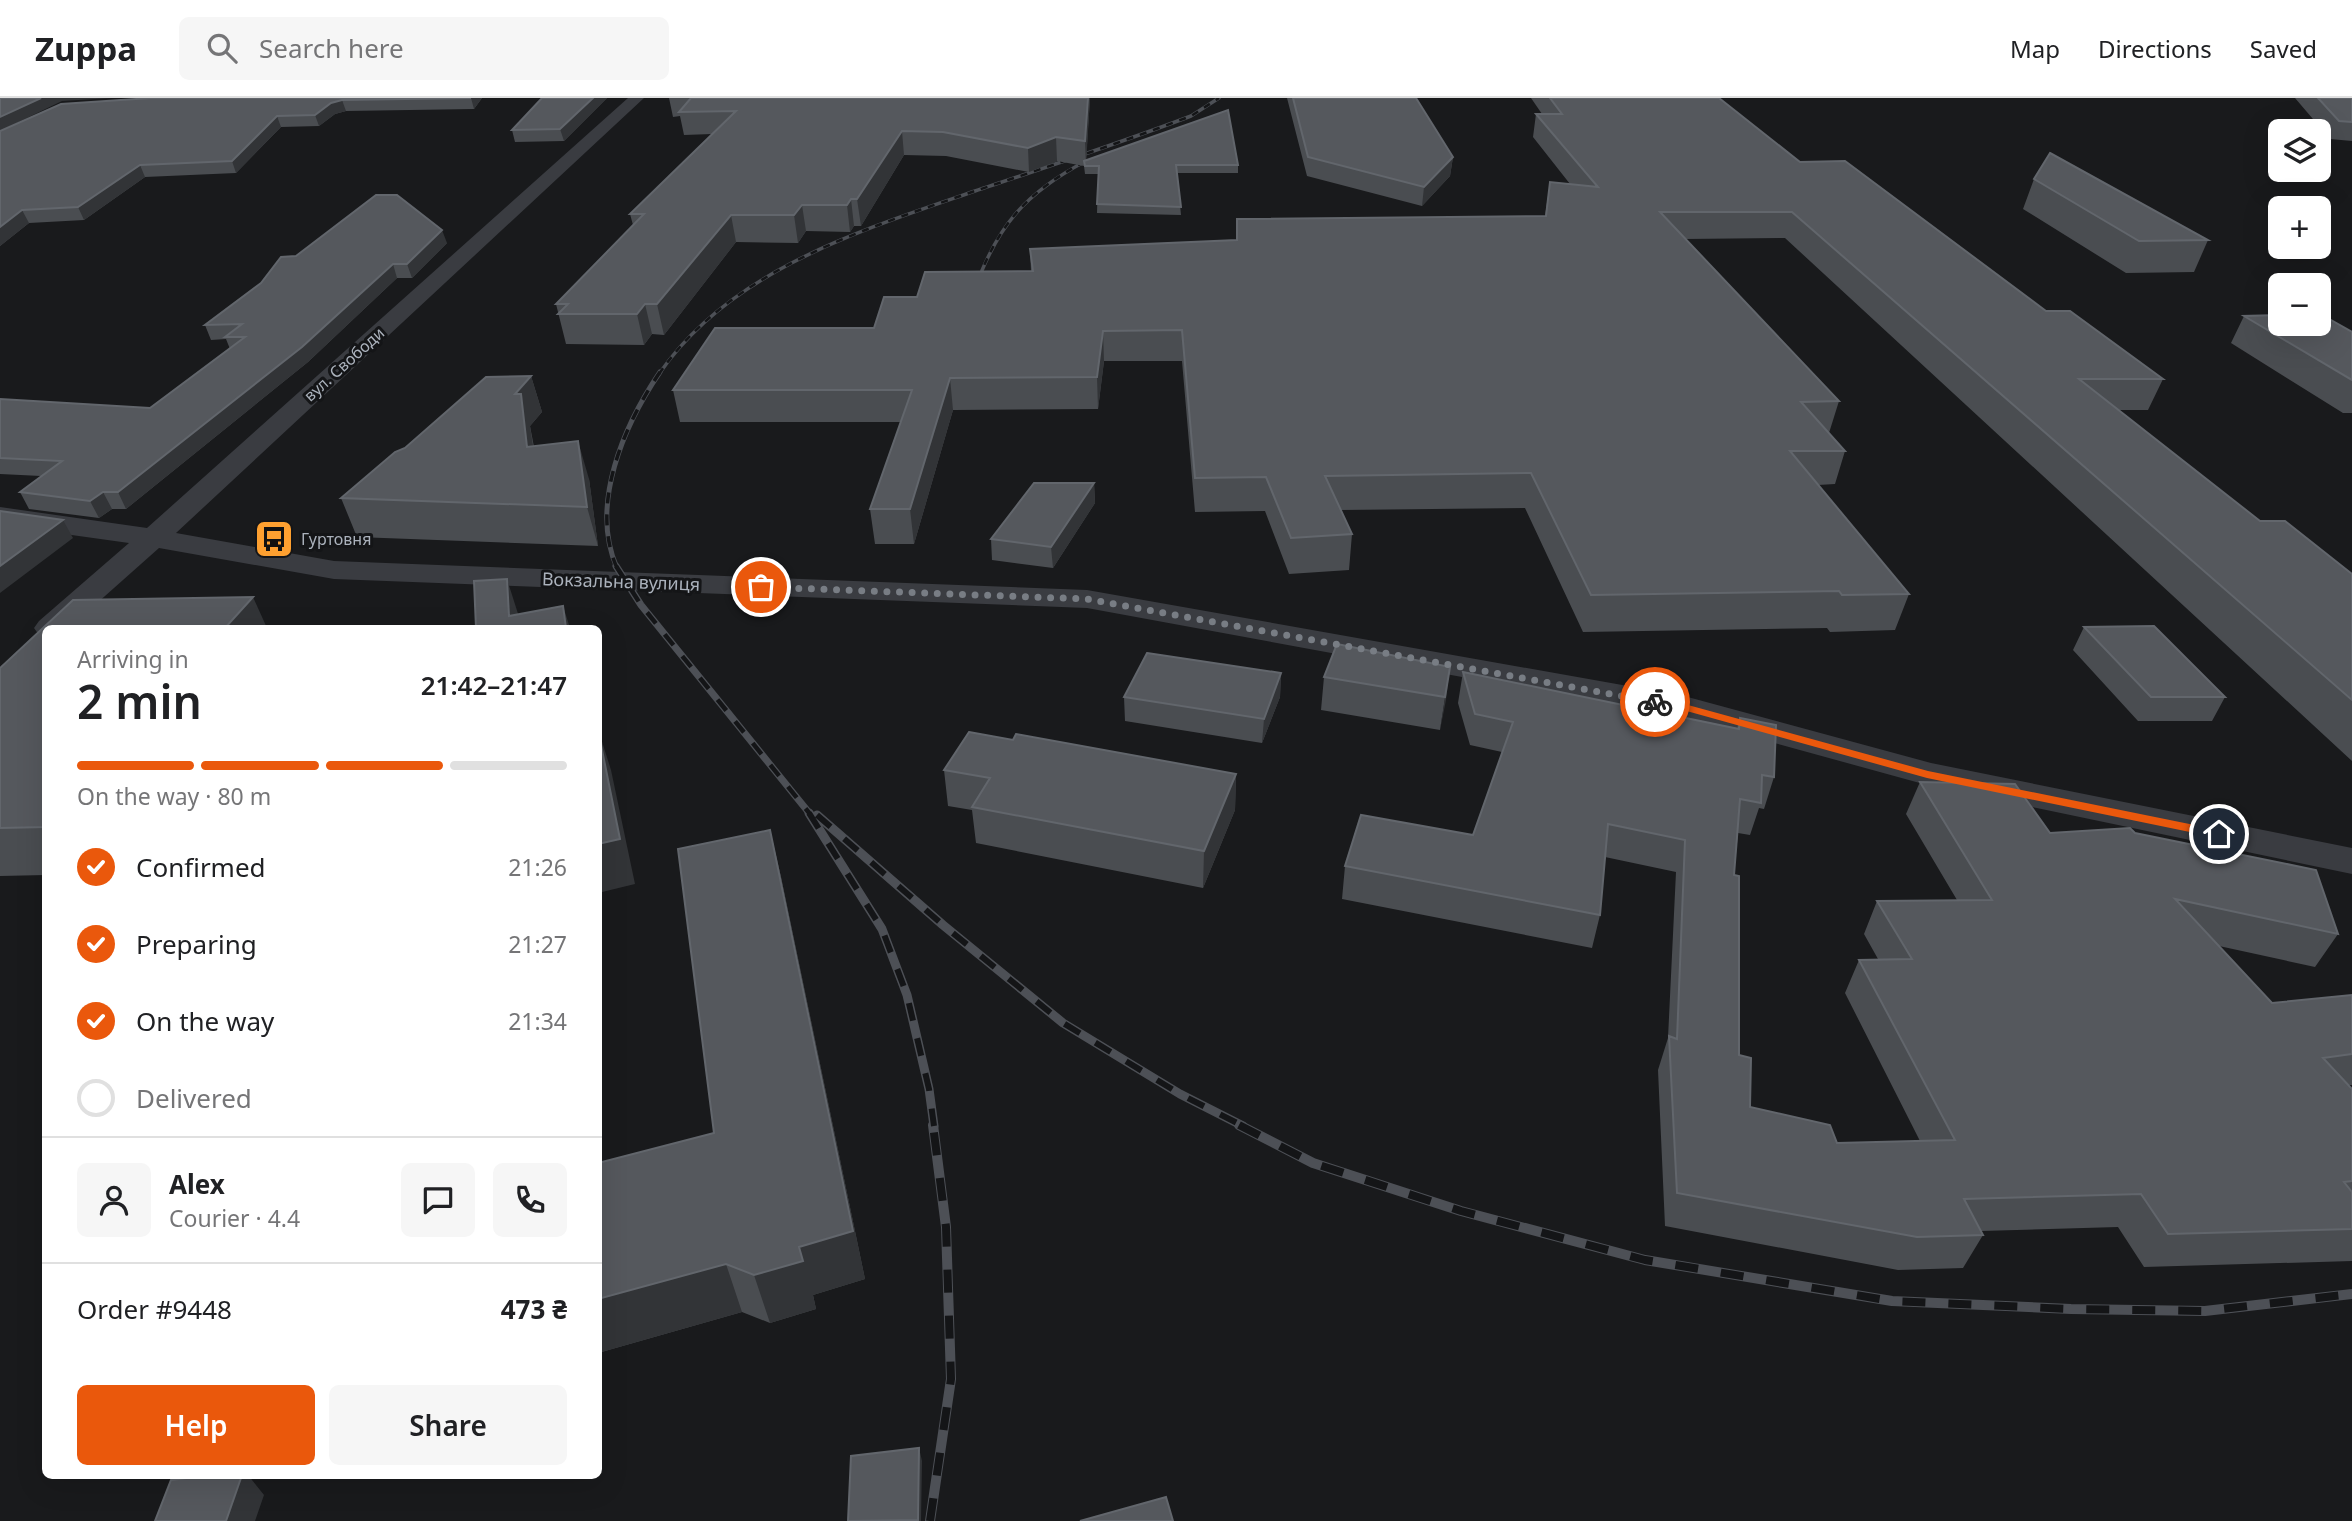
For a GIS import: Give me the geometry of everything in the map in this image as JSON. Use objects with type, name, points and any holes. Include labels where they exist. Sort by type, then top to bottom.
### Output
[{"type":"street","name":"вул. Свободи","points":[[54,625],[637,98]]},
{"type":"street","name":"Вокзальна вулиця","points":[[0,516],[153,538],[334,570],[1087,599],[1684,707],[1927,774],[2352,861]]},
{"type":"building","points":[[0,98],[41,98],[0,117]]},
{"type":"building","points":[[151,98],[471,98],[342,100],[331,103],[315,115],[277,116],[232,161],[140,165],[78,207],[22,210],[0,227],[0,131],[61,104]]},
{"type":"building","points":[[542,98],[593,98],[560,129],[512,130]]},
{"type":"building","points":[[691,98],[1088,98],[1085,141],[1056,137],[1028,148],[943,132],[902,131],[857,199],[851,199],[847,205],[802,205],[794,215],[731,215],[657,304],[645,304],[637,314],[558,314],[568,304],[556,304],[644,214],[630,214],[736,111],[679,112]]},
{"type":"building","points":[[1293,98],[1416,98],[1453,157],[1424,187],[1308,157]]},
{"type":"building","points":[[1550,98],[1719,98],[1800,162],[1845,161],[2046,311],[2070,311],[2163,379],[2079,379],[2260,521],[2285,521],[2352,574],[2352,700],[1792,212],[1660,212],[1839,401],[1801,402],[1845,451],[1790,451],[1909,594],[1842,595],[1839,591],[1591,595],[1531,473],[1325,476],[1352,534],[1291,538],[1266,477],[1195,478],[1182,330],[1103,331],[1097,377],[950,378],[910,509],[870,509],[912,390],[673,390],[715,328],[874,328],[884,297],[917,297],[925,272],[1033,271],[1030,249],[1237,240],[1237,219],[1546,216],[1550,182],[1598,187],[1536,114],[1562,114]]},
{"type":"building","points":[[2318,98],[2352,98],[2352,122],[2339,121]]},
{"type":"building","points":[[1228,110],[1238,165],[1176,165],[1181,207],[1097,204],[1099,166],[1085,166],[1084,161]]},
{"type":"building","points":[[2050,153],[2208,240],[2139,241],[2034,179]]},
{"type":"building","points":[[376,195],[397,195],[442,230],[407,264],[393,264],[302,347],[118,492],[103,492],[90,501],[20,492],[62,461],[0,458],[0,399],[150,408],[245,337],[225,337],[242,324],[205,325],[261,283],[281,257],[296,256]]},
{"type":"building","points":[[2268,315],[2268,330],[2244,316]]},
{"type":"building","points":[[2331,320],[2352,332],[2352,380],[2278,336],[2331,336]]},
{"type":"building","points":[[531,376],[515,394],[521,394],[527,447],[578,441],[587,507],[341,498],[395,452],[405,448],[486,377]]},
{"type":"building","points":[[1034,483],[1094,483],[1051,547],[991,539]]},
{"type":"building","points":[[0,511],[63,520],[0,566]]},
{"type":"building","points":[[507,579],[509,616],[563,606],[566,625],[476,625],[474,581]]},
{"type":"building","points":[[253,597],[228,625],[46,625],[73,600]]},
{"type":"building","points":[[2154,626],[2225,697],[2151,697],[2084,627]]},
{"type":"building","points":[[42,629],[42,827],[0,828],[0,668]]},
{"type":"building","points":[[1337,644],[1450,667],[1445,697],[1324,677]]},
{"type":"building","points":[[1147,653],[1281,673],[1264,719],[1124,697]]},
{"type":"building","points":[[1463,672],[1739,729],[1740,718],[1776,725],[1774,777],[1762,775],[1761,803],[1740,799],[1734,875],[1739,876],[1739,1055],[1751,1058],[1750,1107],[1830,1125],[1837,1143],[1955,1140],[1859,960],[1912,959],[1877,901],[1992,900],[1920,782],[2015,784],[2050,833],[2130,828],[2135,833],[2316,870],[2338,934],[2175,899],[2272,1003],[2352,995],[2352,1054],[2323,1058],[2352,1089],[2352,1181],[2344,1182],[2352,1192],[2352,1229],[2168,1234],[2141,1194],[1964,1199],[1983,1235],[1917,1237],[1677,1193],[1669,1036],[1677,1039],[1685,840],[1608,824],[1600,915],[1345,866],[1361,815],[1473,835],[1513,722],[1475,714]]},
{"type":"building","points":[[969,732],[1013,740],[1016,734],[1236,774],[1204,851],[972,807],[990,778],[944,770]]},
{"type":"building","points":[[602,750],[620,839],[602,843]]},
{"type":"building","points":[[770,830],[853,1231],[799,1247],[803,1261],[754,1275],[726,1264],[602,1298],[602,1162],[714,1133],[678,849]]},
{"type":"building","points":[[919,1448],[918,1520],[848,1521],[851,1456]]},
{"type":"building","points":[[241,1479],[226,1521],[155,1521],[171,1480]]},
{"type":"building","points":[[1166,1497],[1173,1521],[1080,1521]]},
{"type":"railway","points":[[659,374],[688,338],[722,307],[801,258],[888,221],[1191,116],[1219,98]]},
{"type":"railway","points":[[974,291],[993,248],[1016,214],[1046,186],[1086,161]]},
{"type":"railway","points":[[617,567],[609,544],[607,518],[614,466],[634,416],[660,372]]},
{"type":"railway","points":[[617,567],[641,605],[810,814]]},
{"type":"railway","points":[[809,813],[882,929],[907,995],[929,1089],[934,1126]]},
{"type":"railway","points":[[817,815],[943,925],[1063,1023],[1180,1094],[1243,1126]]},
{"type":"railway","points":[[930,1521],[951,1379],[946,1227],[933,1125]]},
{"type":"railway","points":[[1239,1125],[1313,1163],[1461,1211],[1645,1260],[1892,1301],[2071,1309],[2205,1311],[2352,1294]]},
{"type":"way so far","points":[[761,587],[1087,599],[1655,702]]},
{"type":"place","name":"Гуртовня","points":[[274,539]]},
{"type":"route","points":[[1655,702],[1684,707],[1927,774],[2219,834]]}]
